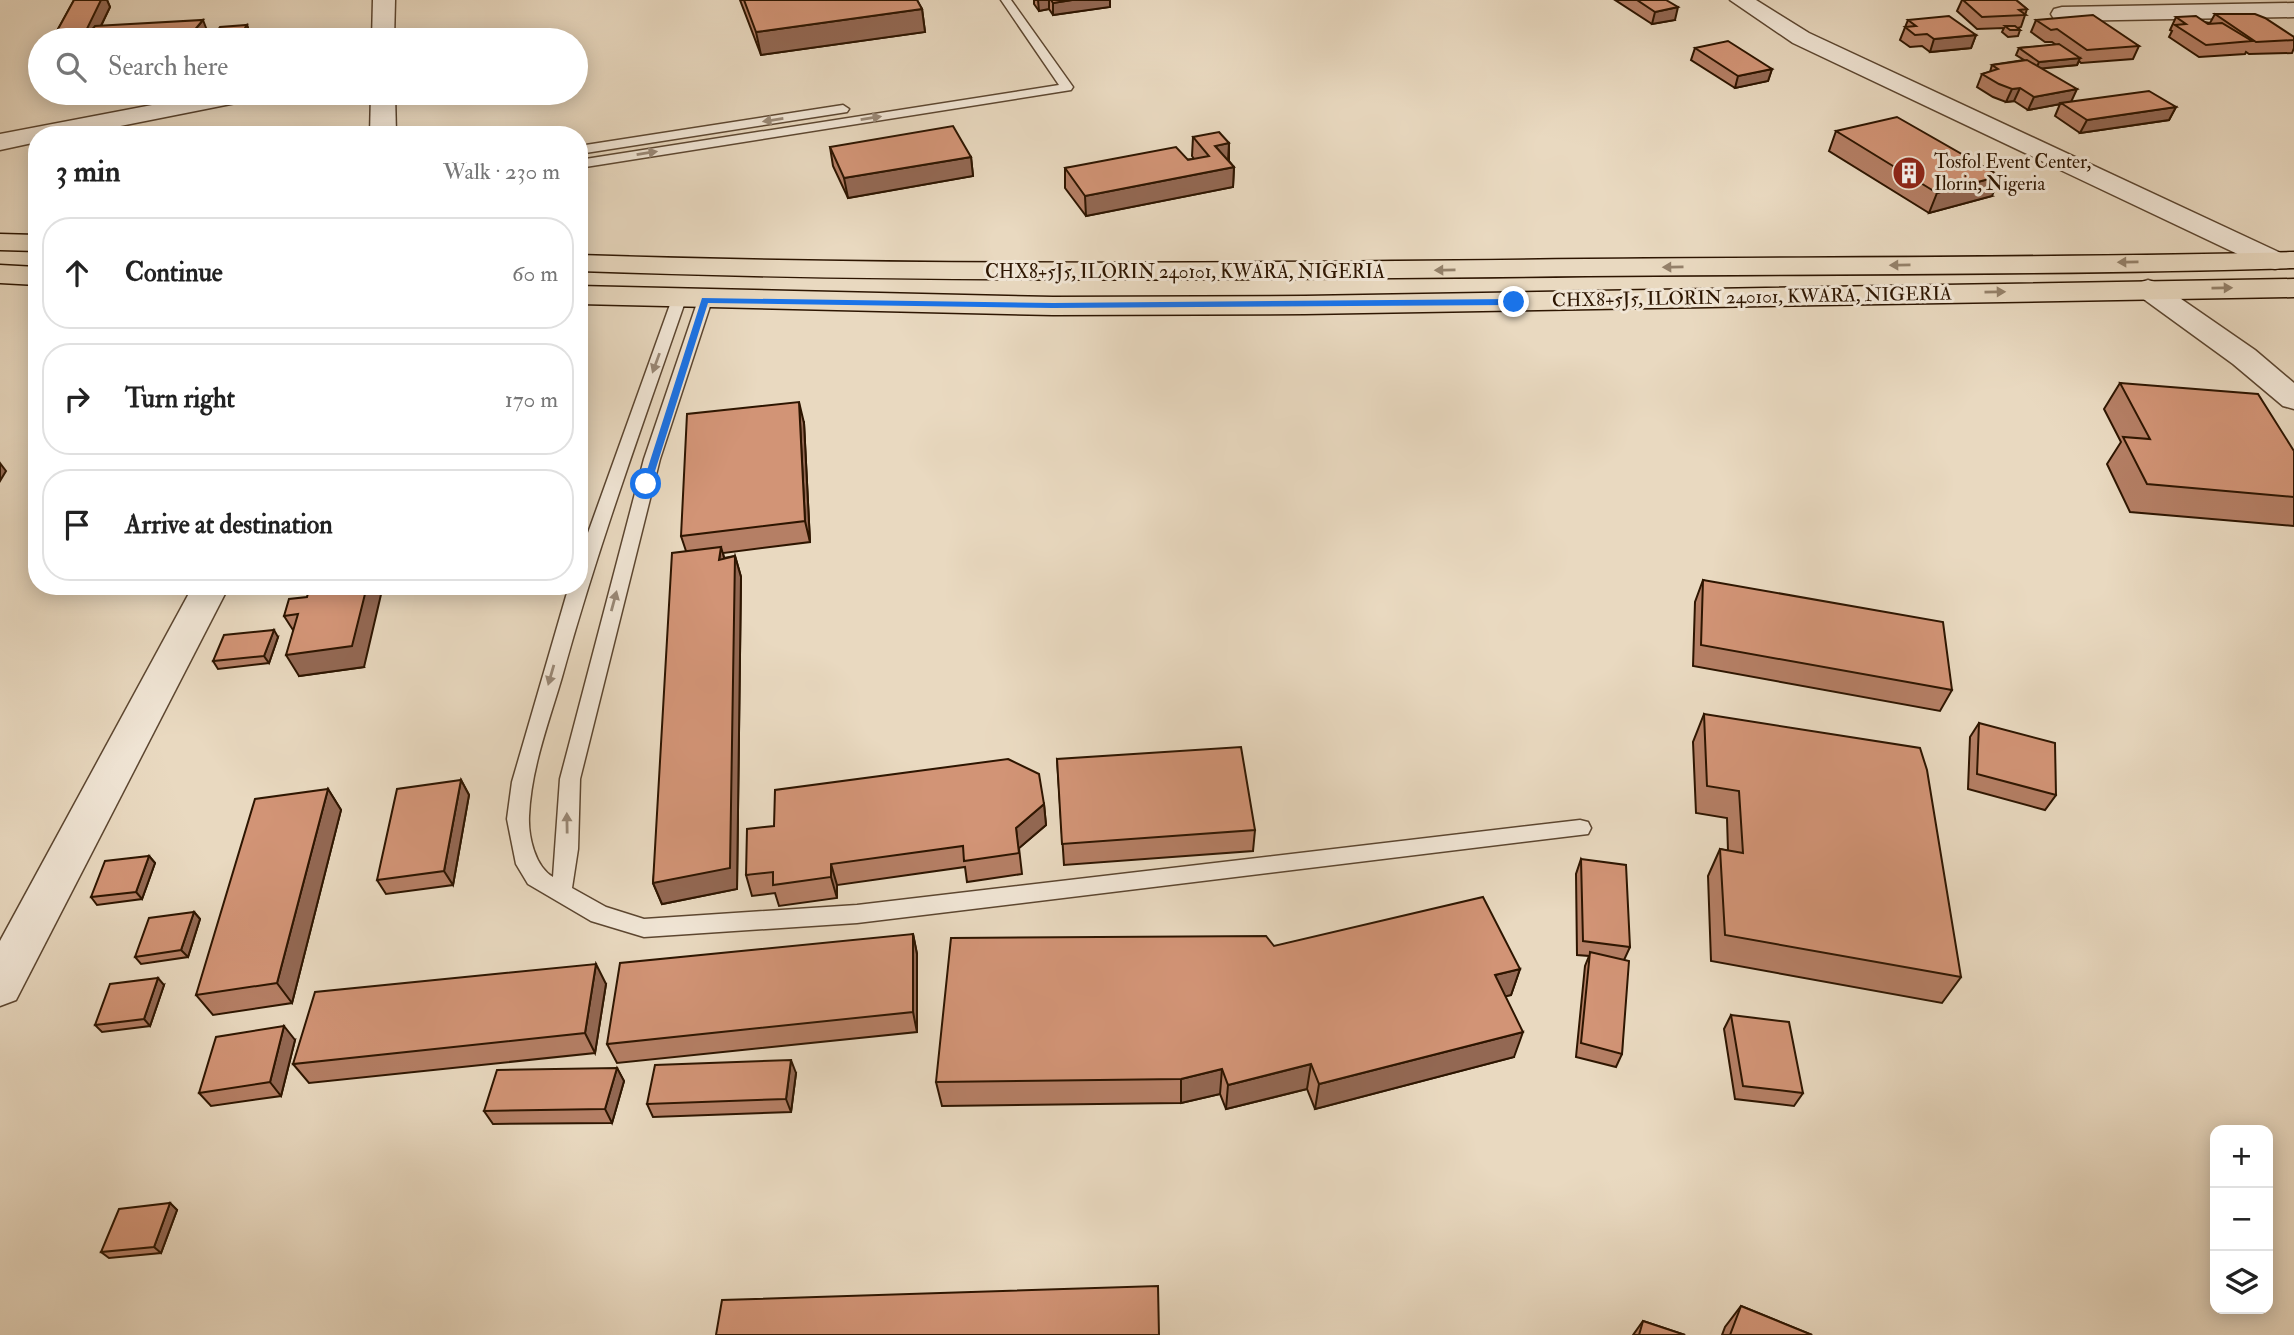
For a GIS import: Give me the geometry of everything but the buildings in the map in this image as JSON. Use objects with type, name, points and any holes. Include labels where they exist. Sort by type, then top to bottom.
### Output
[{"type":"main road","points":[[0,242],[28,243]]},
{"type":"main road","name":"CHX8+5J5, ILORIN 240101, KWARA, NIGERIA","points":[[588,263],[1003,273],[1276,274],[2285,260]]},
{"type":"main road","points":[[0,274],[28,276]]},
{"type":"main road","name":"CHX8+5J5, ILORIN 240101, KWARA, NIGERIA","points":[[588,295],[1053,306],[1305,305],[2294,288]]},
{"type":"street","points":[[383,28],[384,0]]},
{"type":"street","points":[[1741,0],[1801,38],[2285,260]]},
{"type":"street","points":[[2062,13],[2294,10]]},
{"type":"street","points":[[82,126],[190,105]]},
{"type":"street","points":[[383,105],[383,126]]},
{"type":"street","points":[[0,142],[28,137]]},
{"type":"street","points":[[2148,289],[2244,357],[2294,399]]},
{"type":"street","points":[[0,986],[206,595]]},
{"type":"lane","points":[[1006,0],[1063,82]]},
{"type":"lane","points":[[588,149],[1063,82]]},
{"type":"lane","points":[[588,162],[1063,82]]},
{"type":"lane","points":[[588,562],[692,299]]},
{"type":"lane","points":[[560,891],[568,864],[566,810],[576,753],[692,299]]},
{"type":"lane","points":[[576,595],[522,782],[518,819],[527,864],[536,878],[598,915],[644,928],[857,914],[1580,828]]},
{"type":"place","name":"Tosfol Event Center, Ilorin, Nigeria","points":[[1909,173]]},
{"type":"route","points":[[646,484],[705,300],[1053,306],[1514,302]]}]
